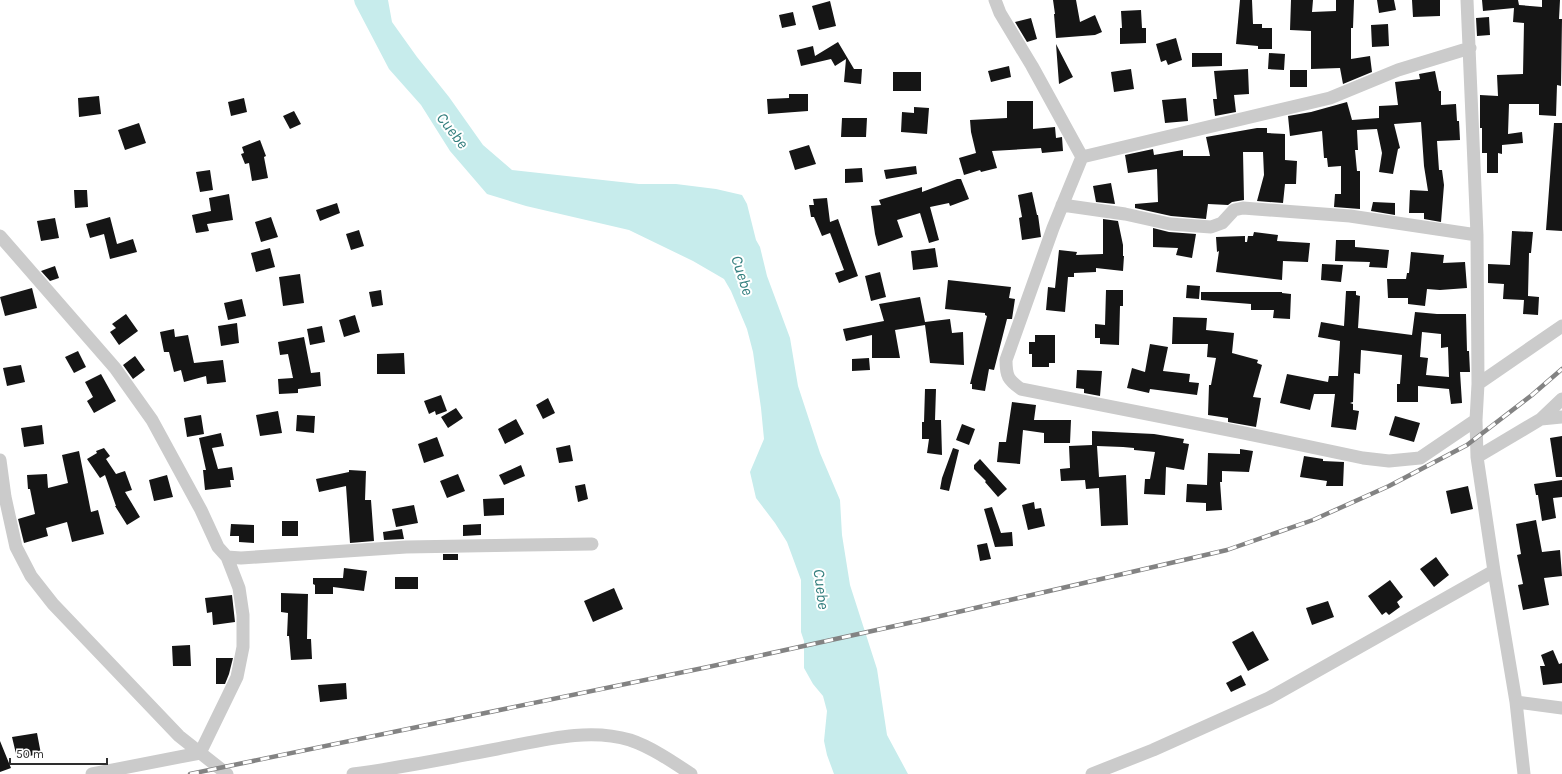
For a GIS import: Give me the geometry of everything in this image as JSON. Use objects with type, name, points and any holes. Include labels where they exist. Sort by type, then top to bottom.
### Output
[{"type":"street","points":[[996,0],[1000,13],[1032,66],[1082,157]]},
{"type":"street","points":[[1467,0],[1477,235],[1477,457],[1516,702],[1524,774]]},
{"type":"street","points":[[1082,157],[1330,98],[1398,70],[1470,48]]},
{"type":"street","points":[[1082,157],[1053,228],[1006,360],[1006,373],[1011,382],[1021,389],[1244,432],[1363,458],[1389,461],[1420,458],[1476,420]]},
{"type":"street","points":[[1062,205],[1125,214],[1170,224],[1211,226],[1222,223],[1234,210],[1244,208],[1350,216],[1477,235]]},
{"type":"street","points":[[0,236],[114,368],[152,420],[197,503],[218,547],[227,557],[240,588],[244,615],[243,647],[237,677],[200,753]]},
{"type":"street","points":[[1478,384],[1562,326]]},
{"type":"street","points":[[1477,457],[1541,418],[1562,399]]},
{"type":"street","points":[[1541,418],[1562,416]]},
{"type":"street","points":[[0,460],[5,498],[16,547],[31,576],[58,610],[179,736],[227,774]]},
{"type":"street","points":[[227,557],[241,558],[406,547],[592,544]]},
{"type":"street","points":[[1092,774],[1153,750],[1269,698],[1494,571]]},
{"type":"street","points":[[1516,702],[1562,708]]},
{"type":"street","points":[[353,774],[383,772],[560,737],[600,735],[630,740],[660,755],[691,774]]},
{"type":"street","points":[[92,774],[200,753]]},
{"type":"water","name":"Cuebe","points":[[354,0],[388,0],[392,22],[417,57],[449,97],[483,145],[512,170],[639,184],[676,184],[716,189],[742,195],[747,204],[767,276],[790,338],[798,386],[820,453],[840,500],[842,535],[850,585],[877,669],[887,735],[908,774],[834,774],[824,741],[827,711],[823,696],[813,684],[804,668],[804,641],[801,632],[801,580],[787,542],[756,498],[750,472],[764,439],[761,408],[753,352],[747,329],[731,291],[724,279],[693,261],[629,230],[526,206],[487,194],[450,151],[421,105],[389,69]]},
{"type":"building","points":[[1053,0],[1076,0],[1080,22],[1095,15],[1102,32],[1095,35],[1056,38]]},
{"type":"building","points":[[1240,0],[1252,0],[1253,24],[1262,24],[1262,28],[1272,28],[1272,49],[1258,49],[1258,46],[1236,44]]},
{"type":"building","points":[[1291,0],[1313,0],[1312,12],[1336,11],[1336,0],[1354,0],[1353,28],[1351,28],[1351,59],[1370,56],[1372,72],[1343,84],[1340,68],[1311,69],[1311,31],[1290,30]]},
{"type":"building","points":[[1377,0],[1394,0],[1396,10],[1379,13]]},
{"type":"building","points":[[1412,0],[1440,0],[1440,16],[1413,17]]},
{"type":"building","points":[[1482,0],[1518,0],[1519,5],[1542,7],[1542,0],[1560,0],[1559,19],[1562,19],[1561,86],[1557,85],[1556,116],[1539,115],[1539,104],[1509,104],[1508,134],[1522,132],[1523,143],[1502,145],[1502,154],[1498,153],[1498,173],[1487,173],[1487,153],[1482,153],[1480,95],[1498,96],[1497,75],[1523,74],[1524,23],[1513,22],[1514,8],[1483,11]]},
{"type":"building","points":[[830,1],[836,26],[819,30],[812,6]]},
{"type":"building","points":[[1141,10],[1142,28],[1146,28],[1146,43],[1120,44],[1120,28],[1122,28],[1121,11]]},
{"type":"building","points":[[793,12],[796,25],[782,28],[779,15]]},
{"type":"building","points":[[1489,17],[1490,35],[1477,36],[1476,18]]},
{"type":"building","points":[[1031,18],[1037,39],[1027,42],[1015,22]]},
{"type":"building","points":[[1388,24],[1389,46],[1372,47],[1371,25]]},
{"type":"building","points":[[1176,38],[1182,60],[1168,65],[1166,60],[1161,62],[1156,44]]},
{"type":"building","points":[[838,42],[854,69],[862,69],[861,84],[844,82],[846,59],[835,66],[831,59],[801,66],[797,50],[813,46],[815,56]]},
{"type":"building","points":[[1056,44],[1073,77],[1059,84]]},
{"type":"building","points":[[1192,53],[1222,53],[1222,66],[1192,67]]},
{"type":"building","points":[[1269,53],[1285,54],[1284,70],[1268,69]]},
{"type":"building","points":[[1009,66],[1011,77],[991,82],[988,71]]},
{"type":"building","points":[[1131,69],[1134,89],[1114,92],[1111,72]]},
{"type":"building","points":[[1248,69],[1249,94],[1234,95],[1236,112],[1215,116],[1213,99],[1217,99],[1214,71]]},
{"type":"building","points":[[1290,70],[1307,70],[1307,87],[1290,87]]},
{"type":"building","points":[[1435,71],[1439,91],[1441,91],[1441,105],[1456,104],[1460,140],[1437,141],[1439,170],[1442,170],[1444,185],[1441,222],[1424,219],[1424,213],[1409,213],[1410,190],[1428,191],[1424,166],[1421,122],[1394,124],[1400,148],[1398,149],[1393,174],[1379,172],[1382,153],[1377,129],[1357,130],[1358,150],[1355,150],[1357,171],[1360,171],[1360,209],[1334,207],[1335,194],[1341,194],[1341,166],[1328,167],[1327,158],[1324,158],[1322,131],[1290,136],[1288,116],[1311,112],[1347,102],[1352,120],[1379,118],[1379,106],[1398,105],[1395,82],[1420,79],[1419,74]]},
{"type":"building","points":[[893,72],[921,72],[921,91],[893,91]]},
{"type":"building","points":[[789,94],[808,94],[808,111],[768,114],[767,99],[789,98]]},
{"type":"building","points":[[99,96],[101,114],[79,117],[78,98]]},
{"type":"building","points":[[244,98],[247,112],[231,116],[228,102]]},
{"type":"building","points":[[1186,98],[1188,121],[1165,123],[1162,100]]},
{"type":"building","points":[[1007,101],[1033,101],[1033,129],[1055,127],[1056,138],[1062,137],[1063,151],[1042,153],[1041,148],[992,151],[997,168],[981,172],[980,170],[964,175],[959,158],[976,153],[970,120],[1007,118]]},
{"type":"building","points":[[914,107],[929,108],[927,134],[901,132],[902,112],[914,113]]},
{"type":"building","points":[[294,111],[301,124],[290,129],[283,116]]},
{"type":"building","points":[[842,118],[867,118],[866,137],[841,137]]},
{"type":"building","points":[[139,123],[146,143],[125,150],[118,130]]},
{"type":"building","points":[[1554,123],[1562,123],[1562,231],[1546,230]]},
{"type":"building","points":[[1257,128],[1267,128],[1267,133],[1285,134],[1285,160],[1297,161],[1296,184],[1285,184],[1283,203],[1257,201],[1264,175],[1263,152],[1243,152],[1244,200],[1232,202],[1228,205],[1208,204],[1206,219],[1171,216],[1135,208],[1135,204],[1158,202],[1157,169],[1128,173],[1125,155],[1153,149],[1154,155],[1183,150],[1183,156],[1210,156],[1206,137]]},
{"type":"building","points":[[260,140],[266,156],[264,157],[268,178],[252,181],[249,163],[245,164],[241,154],[244,153],[242,147]]},
{"type":"building","points":[[809,145],[816,164],[795,170],[789,151]]},
{"type":"building","points":[[916,166],[917,174],[886,179],[884,170]]},
{"type":"building","points":[[862,168],[863,182],[845,183],[845,169]]},
{"type":"building","points":[[210,170],[213,190],[200,192],[196,172]]},
{"type":"building","points":[[957,179],[961,179],[969,199],[950,206],[949,203],[930,207],[939,240],[929,243],[920,213],[897,220],[903,237],[878,246],[871,206],[881,205],[879,200],[922,187],[922,192]]},
{"type":"building","points":[[1111,183],[1115,204],[1096,202],[1093,186]]},
{"type":"building","points":[[74,190],[87,190],[88,207],[75,208]]},
{"type":"building","points":[[1032,192],[1038,215],[1041,237],[1022,240],[1019,218],[1022,217],[1018,195]]},
{"type":"building","points":[[229,194],[233,220],[207,224],[209,231],[196,233],[192,215],[211,211],[209,198]]},
{"type":"building","points":[[827,198],[830,222],[838,219],[858,276],[839,283],[835,273],[844,270],[830,233],[822,236],[814,217],[811,217],[809,205],[814,205],[813,199]]},
{"type":"building","points":[[1373,202],[1395,203],[1395,215],[1371,211]]},
{"type":"building","points":[[337,203],[340,213],[320,221],[316,210]]},
{"type":"building","points":[[110,217],[117,244],[133,239],[137,252],[110,259],[104,234],[90,238],[86,224]]},
{"type":"building","points":[[271,217],[278,237],[261,242],[255,222]]},
{"type":"building","points":[[55,218],[59,238],[41,241],[37,221]]},
{"type":"building","points":[[1103,219],[1118,221],[1123,245],[1123,271],[1096,268],[1096,272],[1074,273],[1074,277],[1068,277],[1065,312],[1046,310],[1048,287],[1055,288],[1059,250],[1077,252],[1076,255],[1103,254]]},
{"type":"building","points":[[1153,228],[1169,232],[1196,234],[1192,258],[1176,255],[1178,248],[1153,247]]},
{"type":"building","points":[[359,230],[364,246],[351,250],[346,234]]},
{"type":"building","points":[[1512,231],[1533,232],[1531,253],[1529,253],[1528,296],[1539,297],[1538,315],[1523,314],[1524,300],[1503,299],[1504,284],[1488,283],[1488,264],[1510,265]]},
{"type":"building","points":[[1254,232],[1278,235],[1277,241],[1310,243],[1308,262],[1283,261],[1282,280],[1216,272],[1219,251],[1217,252],[1216,237],[1245,236],[1245,242],[1247,242],[1248,236],[1253,236]]},
{"type":"building","points":[[1336,240],[1355,240],[1355,247],[1389,250],[1387,268],[1369,267],[1370,262],[1335,261]]},
{"type":"building","points":[[270,248],[275,267],[256,272],[251,253]]},
{"type":"building","points":[[935,248],[938,267],[913,270],[911,251]]},
{"type":"building","points":[[1411,252],[1444,255],[1443,263],[1465,262],[1467,288],[1440,290],[1427,289],[1425,306],[1408,304],[1408,298],[1388,298],[1387,279],[1406,279],[1407,273],[1409,273]]},
{"type":"building","points":[[1322,264],[1343,265],[1341,282],[1321,280]]},
{"type":"building","points":[[55,266],[59,278],[50,281],[41,271]]},
{"type":"building","points":[[880,272],[886,297],[871,301],[865,276]]},
{"type":"building","points":[[300,274],[304,303],[283,306],[279,277]]},
{"type":"building","points":[[948,280],[1011,287],[1009,298],[1015,299],[1012,319],[1007,319],[994,370],[989,369],[985,391],[972,389],[972,384],[970,384],[987,316],[985,313],[945,309]]},
{"type":"building","points":[[1187,285],[1200,286],[1199,299],[1186,298]]},
{"type":"building","points":[[32,288],[37,308],[5,316],[0,297]]},
{"type":"building","points":[[381,290],[383,305],[372,307],[369,292]]},
{"type":"building","points":[[1106,290],[1123,290],[1123,306],[1120,306],[1119,345],[1100,344],[1100,338],[1095,338],[1095,324],[1105,325]]},
{"type":"building","points":[[1346,291],[1356,291],[1356,295],[1360,296],[1358,328],[1412,335],[1415,312],[1466,314],[1467,351],[1469,351],[1470,372],[1460,372],[1462,403],[1451,404],[1449,389],[1418,386],[1418,402],[1397,402],[1397,384],[1400,384],[1402,355],[1361,350],[1360,374],[1354,373],[1353,402],[1350,403],[1353,404],[1353,410],[1359,411],[1356,430],[1331,427],[1335,394],[1314,394],[1310,410],[1280,403],[1287,374],[1328,382],[1329,376],[1338,376],[1340,341],[1318,337],[1321,322],[1344,326]],"holes":[[[1422,332],[1441,334],[1441,348],[1448,347],[1449,377],[1426,375],[1428,358],[1420,357]]]},
{"type":"building","points":[[1201,292],[1282,292],[1291,294],[1290,319],[1273,318],[1274,310],[1251,310],[1251,304],[1201,300]]},
{"type":"building","points":[[920,297],[925,322],[950,319],[952,333],[963,332],[964,365],[930,363],[925,325],[895,330],[900,358],[872,358],[872,335],[846,341],[843,329],[884,321],[879,304]]},
{"type":"building","points":[[242,299],[246,316],[228,320],[224,303]]},
{"type":"building","points":[[126,314],[138,331],[119,345],[110,332],[116,328],[112,324]]},
{"type":"building","points":[[355,315],[360,332],[344,337],[339,320]]},
{"type":"building","points":[[1173,317],[1207,318],[1206,330],[1234,333],[1232,353],[1258,360],[1257,363],[1262,365],[1253,397],[1261,398],[1256,427],[1228,422],[1228,418],[1208,415],[1209,385],[1211,385],[1216,358],[1207,357],[1208,344],[1172,344]]},
{"type":"building","points":[[237,323],[239,343],[221,346],[218,326]]},
{"type":"building","points":[[322,326],[325,342],[310,345],[307,329]]},
{"type":"building","points":[[174,329],[175,337],[188,335],[194,363],[223,360],[226,382],[207,384],[206,376],[184,382],[181,370],[174,372],[169,352],[164,352],[160,332]]},
{"type":"building","points":[[1035,335],[1055,335],[1055,363],[1049,363],[1049,367],[1032,367],[1032,354],[1029,354],[1029,342],[1035,342]]},
{"type":"building","points":[[304,337],[311,373],[320,372],[321,386],[298,389],[298,393],[279,394],[278,379],[293,378],[288,354],[280,355],[278,342]]},
{"type":"building","points":[[1150,344],[1168,347],[1163,371],[1190,374],[1189,382],[1199,383],[1197,395],[1150,389],[1149,393],[1127,388],[1132,368],[1145,372]]},
{"type":"building","points":[[78,351],[86,367],[74,373],[65,357]]},
{"type":"building","points":[[404,353],[405,374],[377,374],[377,354]]},
{"type":"building","points":[[135,356],[145,370],[133,379],[123,365]]},
{"type":"building","points":[[869,358],[870,370],[852,371],[852,359]]},
{"type":"building","points":[[21,365],[25,382],[7,386],[3,368]]},
{"type":"building","points":[[1077,370],[1102,371],[1100,396],[1084,393],[1084,389],[1076,388]]},
{"type":"building","points":[[101,374],[116,401],[94,413],[87,401],[93,397],[85,382]]},
{"type":"building","points":[[925,389],[936,389],[935,420],[941,420],[942,455],[927,453],[929,439],[922,439]]},
{"type":"building","points":[[441,395],[447,411],[436,415],[435,411],[429,414],[424,401]]},
{"type":"building","points":[[548,398],[555,413],[543,419],[536,405]]},
{"type":"building","points":[[1012,402],[1036,405],[1034,420],[1071,420],[1070,443],[1044,443],[1044,433],[1023,430],[1020,464],[997,462],[999,442],[1006,442]]},
{"type":"building","points":[[456,408],[463,418],[448,428],[441,417]]},
{"type":"building","points":[[278,411],[282,433],[260,436],[256,415]]},
{"type":"building","points":[[201,415],[204,434],[187,437],[184,418]]},
{"type":"building","points":[[297,415],[315,416],[314,433],[296,431]]},
{"type":"building","points":[[1395,416],[1420,423],[1414,442],[1389,435]]},
{"type":"building","points":[[516,419],[524,434],[505,444],[498,429]]},
{"type":"building","points":[[962,424],[975,429],[969,445],[956,440]]},
{"type":"building","points":[[42,425],[44,444],[24,447],[21,428]]},
{"type":"building","points":[[1092,431],[1154,434],[1184,439],[1183,443],[1189,444],[1184,470],[1166,467],[1165,495],[1144,494],[1145,479],[1150,479],[1155,452],[1134,450],[1134,448],[1097,446],[1099,477],[1126,475],[1128,525],[1101,526],[1099,488],[1086,489],[1085,480],[1061,481],[1060,469],[1070,468],[1069,446],[1092,445]]},
{"type":"building","points":[[221,433],[224,446],[212,448],[218,469],[232,467],[234,480],[230,480],[231,487],[205,490],[203,470],[206,470],[199,438]]},
{"type":"building","points":[[1562,436],[1562,477],[1556,477],[1550,438]]},
{"type":"building","points":[[437,437],[444,456],[424,463],[418,444]]},
{"type":"building","points":[[570,445],[573,461],[559,463],[556,448]]},
{"type":"building","points":[[104,448],[110,456],[106,459],[116,474],[125,471],[132,490],[125,492],[140,517],[127,525],[115,506],[105,475],[100,478],[87,459],[97,453],[96,451]]},
{"type":"building","points":[[953,448],[959,450],[949,491],[940,489],[942,478]]},
{"type":"building","points":[[1240,449],[1253,451],[1249,472],[1222,471],[1222,482],[1220,482],[1222,510],[1206,511],[1206,503],[1186,502],[1187,484],[1207,485],[1208,453],[1240,454]]},
{"type":"building","points":[[79,451],[91,512],[98,510],[104,534],[72,542],[67,522],[46,528],[48,536],[24,543],[18,519],[35,514],[30,489],[28,489],[27,475],[47,474],[48,488],[68,483],[62,455]]},
{"type":"building","points":[[1304,456],[1323,459],[1323,461],[1344,462],[1343,486],[1326,486],[1327,481],[1300,477]]},
{"type":"building","points":[[980,459],[1007,489],[998,497],[985,482],[986,481],[974,469],[974,465]]},
{"type":"building","points":[[521,465],[525,476],[504,485],[499,475]]},
{"type":"building","points":[[349,470],[366,471],[365,500],[371,500],[374,541],[350,543],[346,486],[319,492],[316,479],[349,472]]},
{"type":"building","points":[[458,474],[465,491],[447,498],[440,481]]},
{"type":"building","points":[[167,475],[173,497],[154,501],[149,480]]},
{"type":"building","points":[[1562,480],[1562,497],[1553,498],[1556,518],[1542,521],[1538,495],[1536,495],[1534,484]]},
{"type":"building","points":[[585,484],[588,499],[578,502],[575,486]]},
{"type":"building","points":[[1468,486],[1473,509],[1451,514],[1446,491]]},
{"type":"building","points":[[504,498],[504,515],[484,516],[483,499]]},
{"type":"building","points":[[1034,502],[1035,509],[1041,508],[1045,526],[1028,530],[1022,505]]},
{"type":"building","points":[[414,505],[418,523],[396,527],[392,509]]},
{"type":"building","points":[[992,507],[1001,533],[1012,532],[1013,546],[995,547],[984,509]]},
{"type":"building","points":[[1536,520],[1542,552],[1560,550],[1562,576],[1544,578],[1549,605],[1523,610],[1518,585],[1523,584],[1517,555],[1521,554],[1516,524]]},
{"type":"building","points":[[282,521],[298,521],[298,536],[282,536]]},
{"type":"building","points":[[231,524],[254,525],[254,543],[239,542],[239,536],[230,536]]},
{"type":"building","points":[[481,524],[481,535],[463,536],[463,525]]},
{"type":"building","points":[[402,529],[404,539],[384,540],[383,532]]},
{"type":"building","points":[[987,543],[991,559],[980,561],[977,545]]},
{"type":"building","points":[[443,554],[458,554],[458,560],[443,560]]},
{"type":"building","points":[[1436,557],[1449,575],[1434,587],[1420,569]]},
{"type":"building","points":[[344,568],[367,571],[364,591],[333,587],[333,594],[315,594],[313,578],[343,578]]},
{"type":"building","points":[[395,577],[418,577],[418,589],[395,589]]},
{"type":"building","points":[[1390,580],[1403,597],[1397,602],[1400,607],[1389,615],[1386,612],[1382,615],[1368,596]]},
{"type":"building","points":[[614,588],[623,609],[593,622],[584,601]]},
{"type":"building","points":[[281,593],[308,594],[307,639],[311,639],[312,659],[291,660],[289,636],[287,636],[288,613],[281,612]]},
{"type":"building","points":[[232,595],[235,622],[213,625],[212,612],[207,613],[205,598]]},
{"type":"building","points":[[1328,601],[1334,617],[1312,625],[1306,608]]},
{"type":"building","points":[[1253,631],[1269,660],[1248,671],[1232,642]]},
{"type":"building","points":[[190,645],[191,666],[173,666],[172,646]]},
{"type":"building","points":[[1553,650],[1559,664],[1562,663],[1562,683],[1543,685],[1540,666],[1545,666],[1541,655]]},
{"type":"building","points":[[216,658],[233,658],[225,684],[216,684]]},
{"type":"building","points":[[1241,675],[1246,685],[1231,692],[1226,683]]},
{"type":"building","points":[[346,683],[347,699],[320,702],[318,685]]},
{"type":"building","points":[[37,733],[41,754],[17,758],[12,737]]},
{"type":"building","points":[[0,741],[11,768],[0,772]]},
{"type":"railway","points":[[190,774],[708,667],[936,617],[1227,550],[1313,520],[1389,486],[1467,445],[1532,395],[1562,369]]}]
